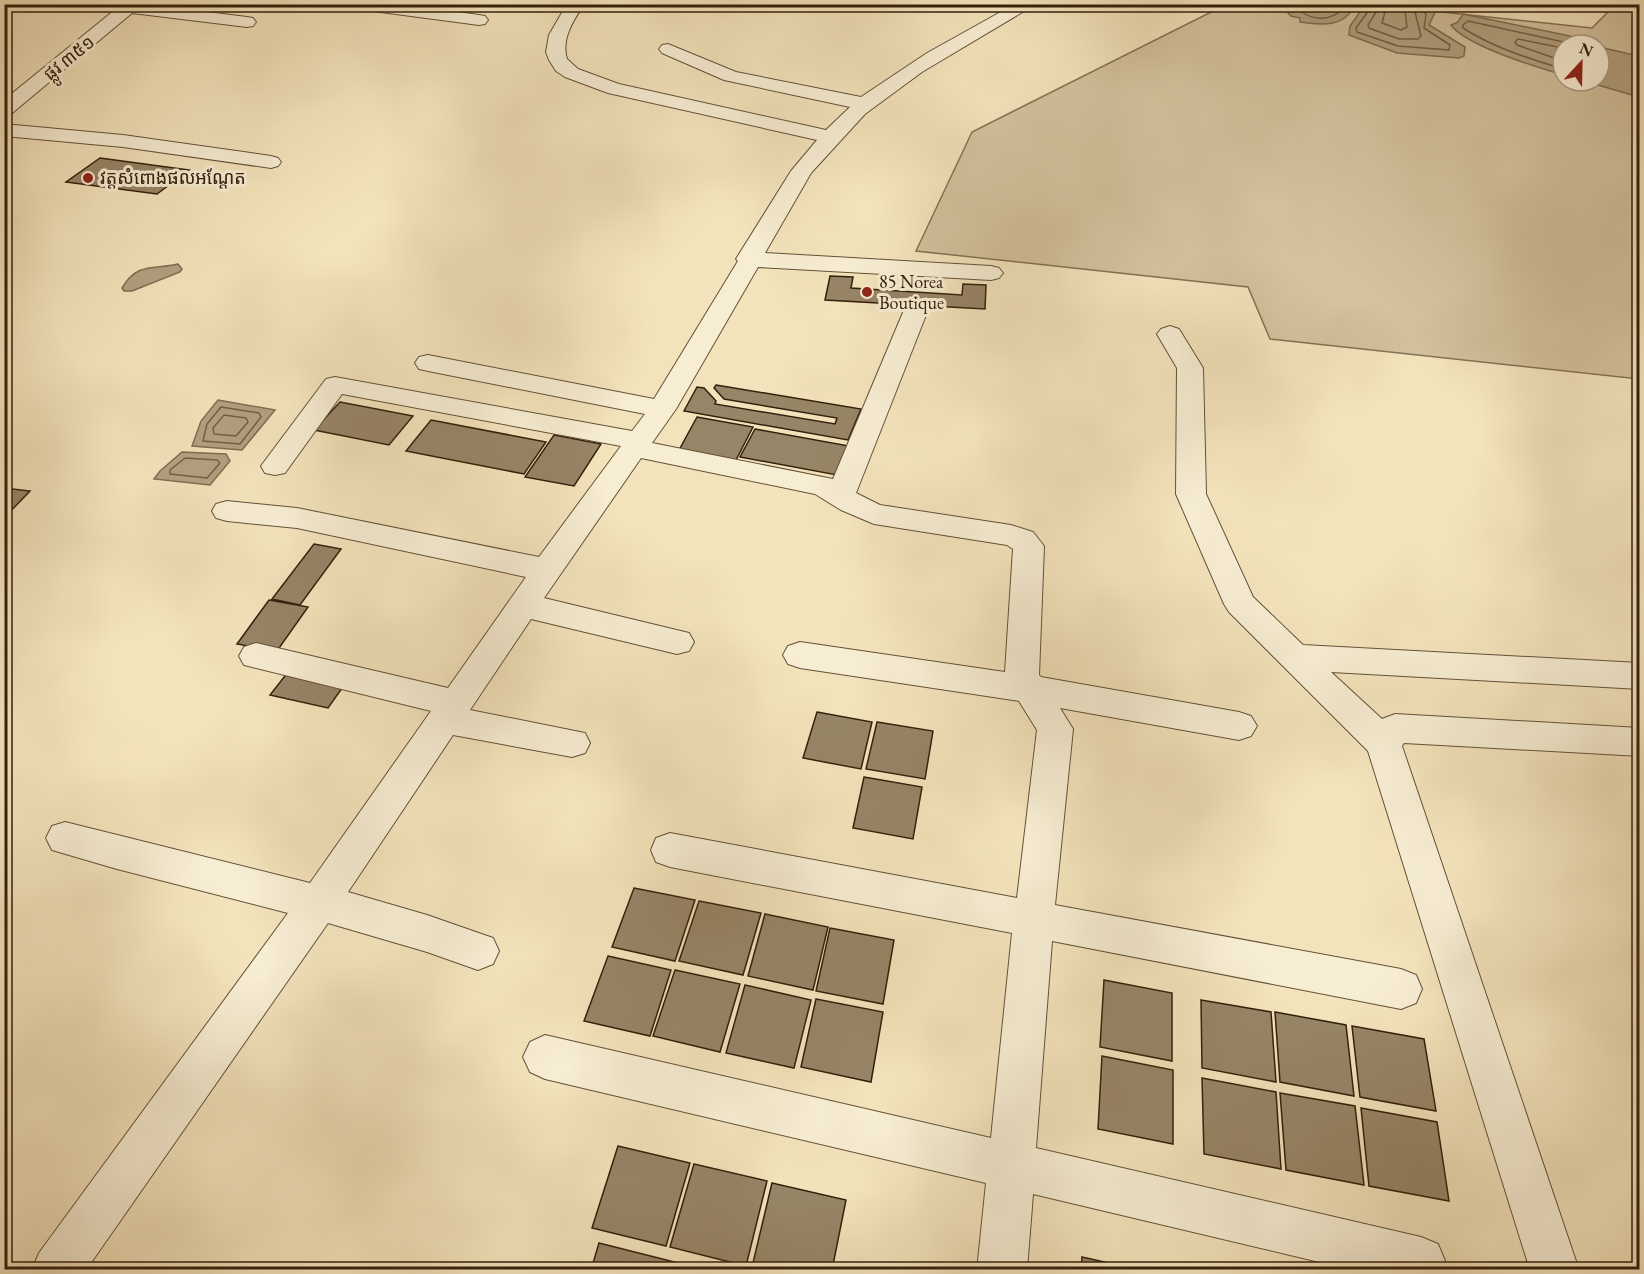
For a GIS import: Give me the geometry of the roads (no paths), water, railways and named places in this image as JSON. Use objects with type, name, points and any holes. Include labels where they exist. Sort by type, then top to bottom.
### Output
[{"type":"street","points":[[131,6],[253,19],[185,4]]},
{"type":"street","points":[[358,4],[480,20]]},
{"type":"street","points":[[576,4],[558,33],[555,52],[562,66],[576,75],[622,90],[829,137]]},
{"type":"street","points":[[56,1269],[320,901],[547,570],[662,409],[686,372],[748,259],[802,171],[829,137],[880,92],[972,35],[1028,4]]},
{"type":"street","name":"ផ្លូវ ៣៥១","points":[[4,110],[131,6]]},
{"type":"street","points":[[668,50],[731,76],[865,104]]},
{"type":"street","points":[[4,130],[57,133],[271,162]]},
{"type":"street","points":[[748,259],[991,273]]},
{"type":"street","points":[[841,495],[916,310]]},
{"type":"street","points":[[1170,334],[1190,368],[1191,494],[1240,604],[1384,744],[1556,1269]]},
{"type":"street","points":[[428,363],[662,409]]},
{"type":"street","points":[[275,466],[335,385],[637,445],[824,486],[874,514],[1011,535],[1023,539],[1029,546],[1022,676],[1055,729],[1034,919],[1002,1269]]},
{"type":"street","points":[[227,511],[297,518],[547,570]]},
{"type":"street","points":[[523,605],[677,642]]},
{"type":"street","points":[[800,655],[1031,689],[1239,726]]},
{"type":"street","points":[[256,656],[572,743]]},
{"type":"street","points":[[1295,657],[1640,676]]},
{"type":"street","points":[[1384,744],[1395,728],[1640,742]]},
{"type":"street","points":[[65,838],[208,876],[320,901],[441,937],[478,951]]},
{"type":"street","points":[[670,850],[1401,988]]},
{"type":"street","points":[[545,1057],[1421,1261]]},
{"type":"water","points":[[1297,4],[1355,5],[1345,18],[1331,23],[1316,24],[1300,22],[1300,18],[1288,13]]},
{"type":"water","points":[[1409,4],[1436,10],[1429,25],[1465,47],[1464,56],[1459,58],[1397,53],[1349,35],[1350,26],[1365,5]]},
{"type":"water","points":[[1463,14],[1555,33],[1551,33],[1551,71],[1471,41],[1451,25],[1458,22]]},
{"type":"water","points":[[1611,50],[1639,56],[1639,97],[1611,89]]},
{"type":"water","points":[[178,264],[182,269],[180,272],[132,291],[124,291],[122,288],[128,279],[141,270]]},
{"type":"water","points":[[218,400],[275,410],[242,450],[192,446],[201,421]]},
{"type":"water","points":[[182,452],[226,454],[230,461],[210,485],[154,479]]},
{"type":"place","name":"វត្តសំពោងផលអណ្តែត","points":[[88,178]]},
{"type":"place","name":"85 Norea Boutique","points":[[867,292]]}]
